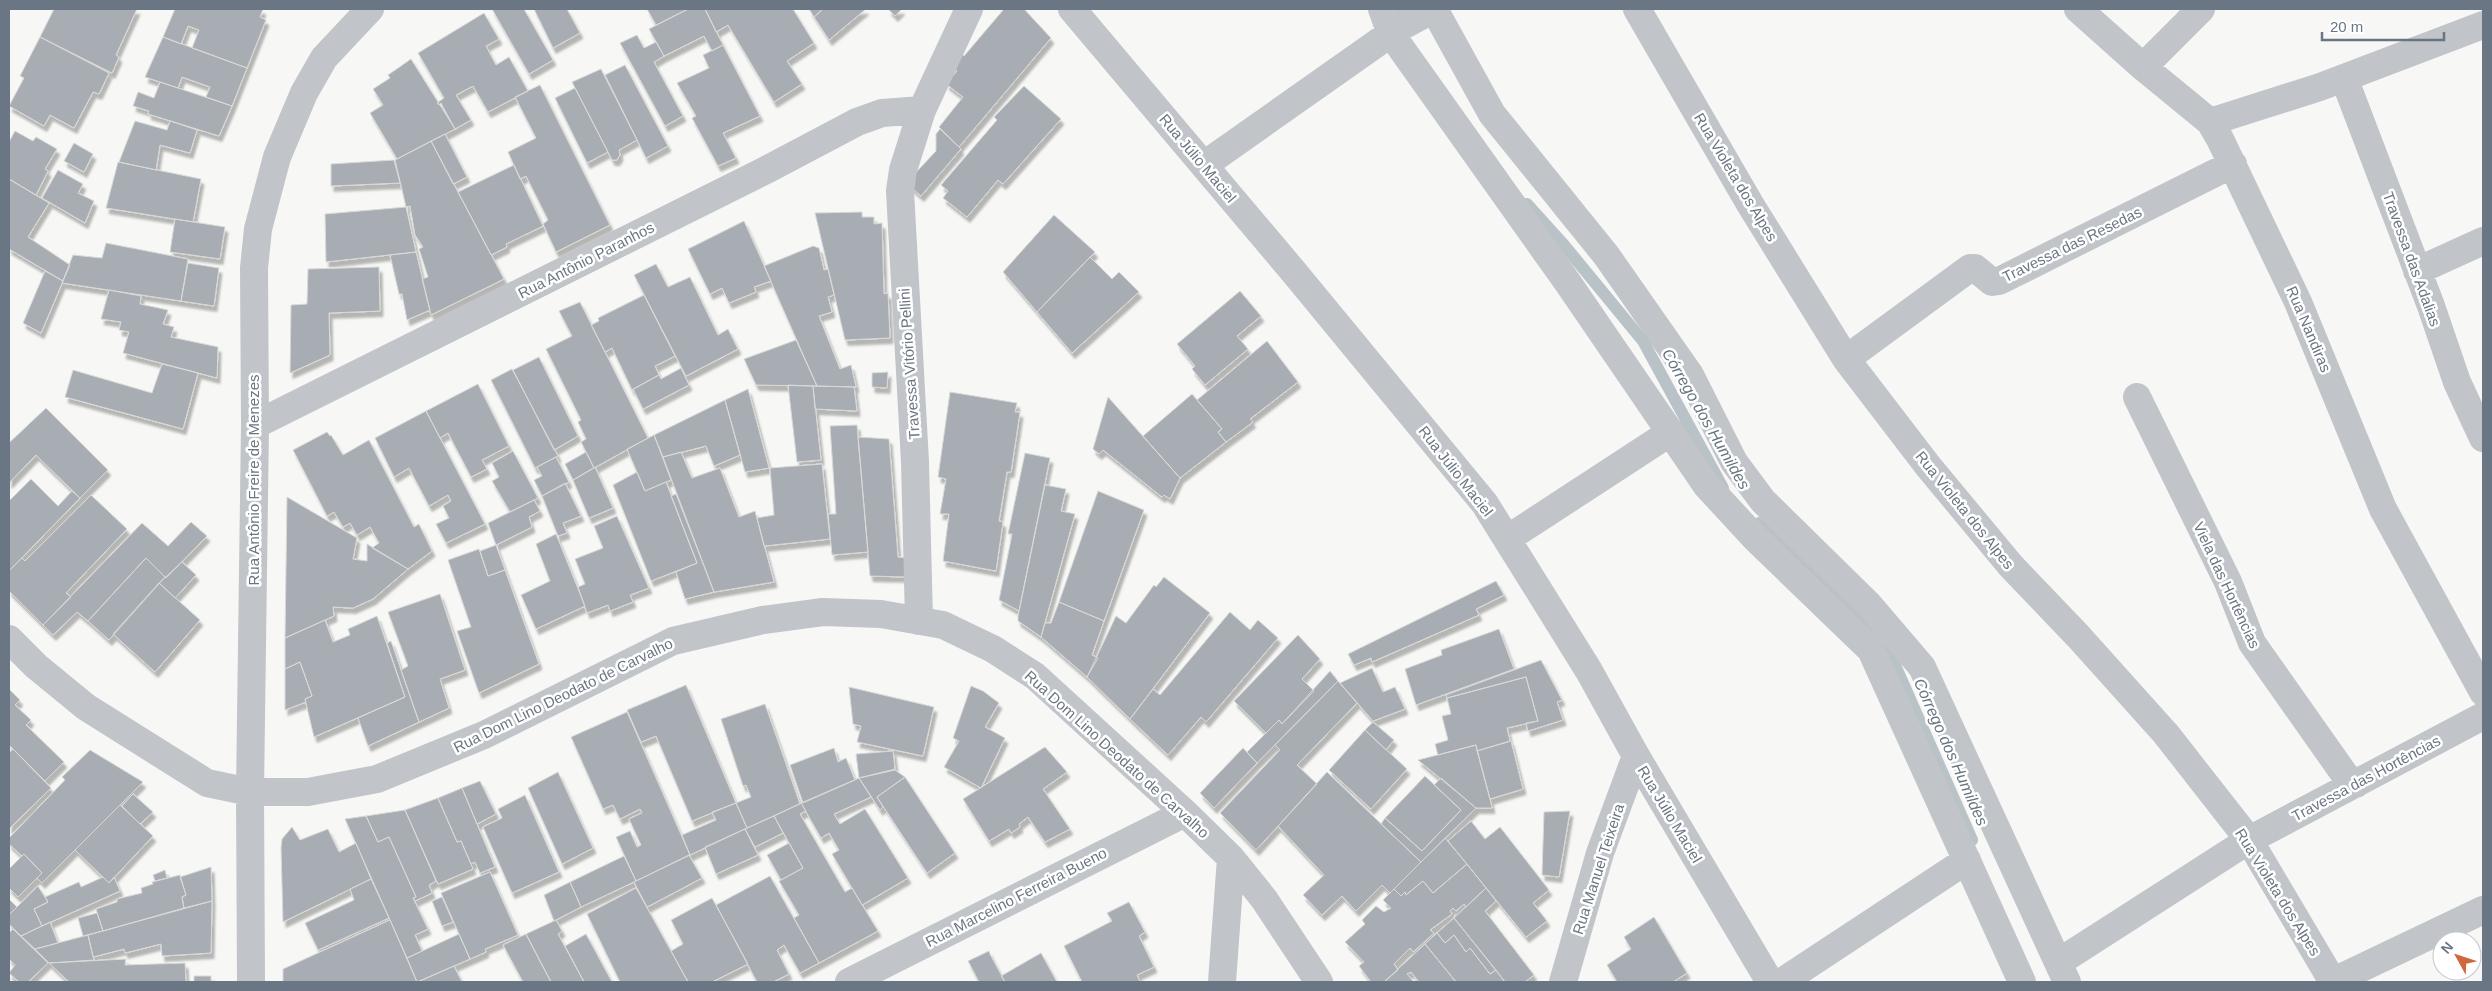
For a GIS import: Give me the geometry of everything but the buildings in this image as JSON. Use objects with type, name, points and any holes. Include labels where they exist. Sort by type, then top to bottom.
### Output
[{"type":"street","name":"Rua Antônio Freire de Menezes","points":[[251,982],[250,792],[255,425],[254,268],[258,229],[266,191],[277,156],[304,93],[324,58],[370,9]]},
{"type":"street","name":"Travessa Vitório Pellini","points":[[919,621],[915,462],[900,191],[903,170],[922,110],[969,9]]},
{"type":"street","name":"Rua Júlio Maciel","points":[[1072,9],[1485,504],[1589,671],[1636,756],[1770,982]]},
{"type":"street","name":"Rua Violeta dos Alpes","points":[[1636,9],[1750,204],[1846,359],[1928,466],[2011,566],[2078,636],[2166,734],[2248,840],[2332,982]]},
{"type":"street","name":"Rua Nandiras","points":[[2078,9],[2143,68],[2210,122],[2233,164],[2298,302],[2383,509],[2483,692]]},
{"type":"street","points":[[2143,68],[2201,9]]},
{"type":"street","points":[[1204,165],[1390,24],[1432,10],[1492,114],[1606,255],[1690,375],[1734,462],[1763,501],[1799,559],[1871,650],[1967,860],[1991,908],[2022,982]]},
{"type":"street","points":[[1390,24],[1707,486],[1756,540],[1799,559],[1869,605],[1922,667],[2063,972]]},
{"type":"street","points":[[2210,122],[2344,78],[2483,25]]},
{"type":"street","name":"Travessa das Adalias","points":[[2344,78],[2418,271],[2457,382],[2483,438]]},
{"type":"street","name":"Rua Antônio Paranhos","points":[[255,425],[766,170],[857,122],[882,113],[922,110]]},
{"type":"street","name":"Travessa das Resedas","points":[[1846,359],[1970,268],[1975,268],[1992,282],[1999,281],[2233,164]]},
{"type":"street","points":[[2418,271],[2483,241]]},
{"type":"street","name":"Viela das Hortências","points":[[2137,397],[2228,582],[2252,643],[2345,775],[2356,784]]},
{"type":"street","points":[[1506,539],[1671,432]]},
{"type":"street","name":"Rua Dom Lino Deodato de Carvalho","points":[[9,639],[42,671],[86,707],[207,782],[250,792],[308,792],[377,779],[484,734],[673,641],[763,620],[823,612],[881,614],[943,625],[993,649],[1035,676],[1185,813],[1231,858],[1264,899],[1319,982]]},
{"type":"street","name":"Travessa das Hortências","points":[[2063,972],[2248,840],[2483,716]]},
{"type":"street","name":"Rua Manuel Teixeira","points":[[1562,982],[1600,853],[1636,756]]},
{"type":"street","name":"Rua Marcelino Ferreira Bueno","points":[[849,982],[1185,813]]},
{"type":"street","points":[[1222,982],[1231,858]]},
{"type":"street","points":[[1782,982],[1967,860]]},
{"type":"street","points":[[1991,908],[2025,893]]},
{"type":"street","points":[[2332,982],[2483,910]]},
{"type":"waterway","name":"Córrego dos Humildes","points":[[1399,9],[1405,28]]},
{"type":"waterway","name":"Córrego dos Humildes","points":[[1527,204],[1564,245],[1643,341],[1723,488]]},
{"type":"waterway","name":"Córrego dos Humildes","points":[[1759,523],[1884,640],[1972,840]]}]
